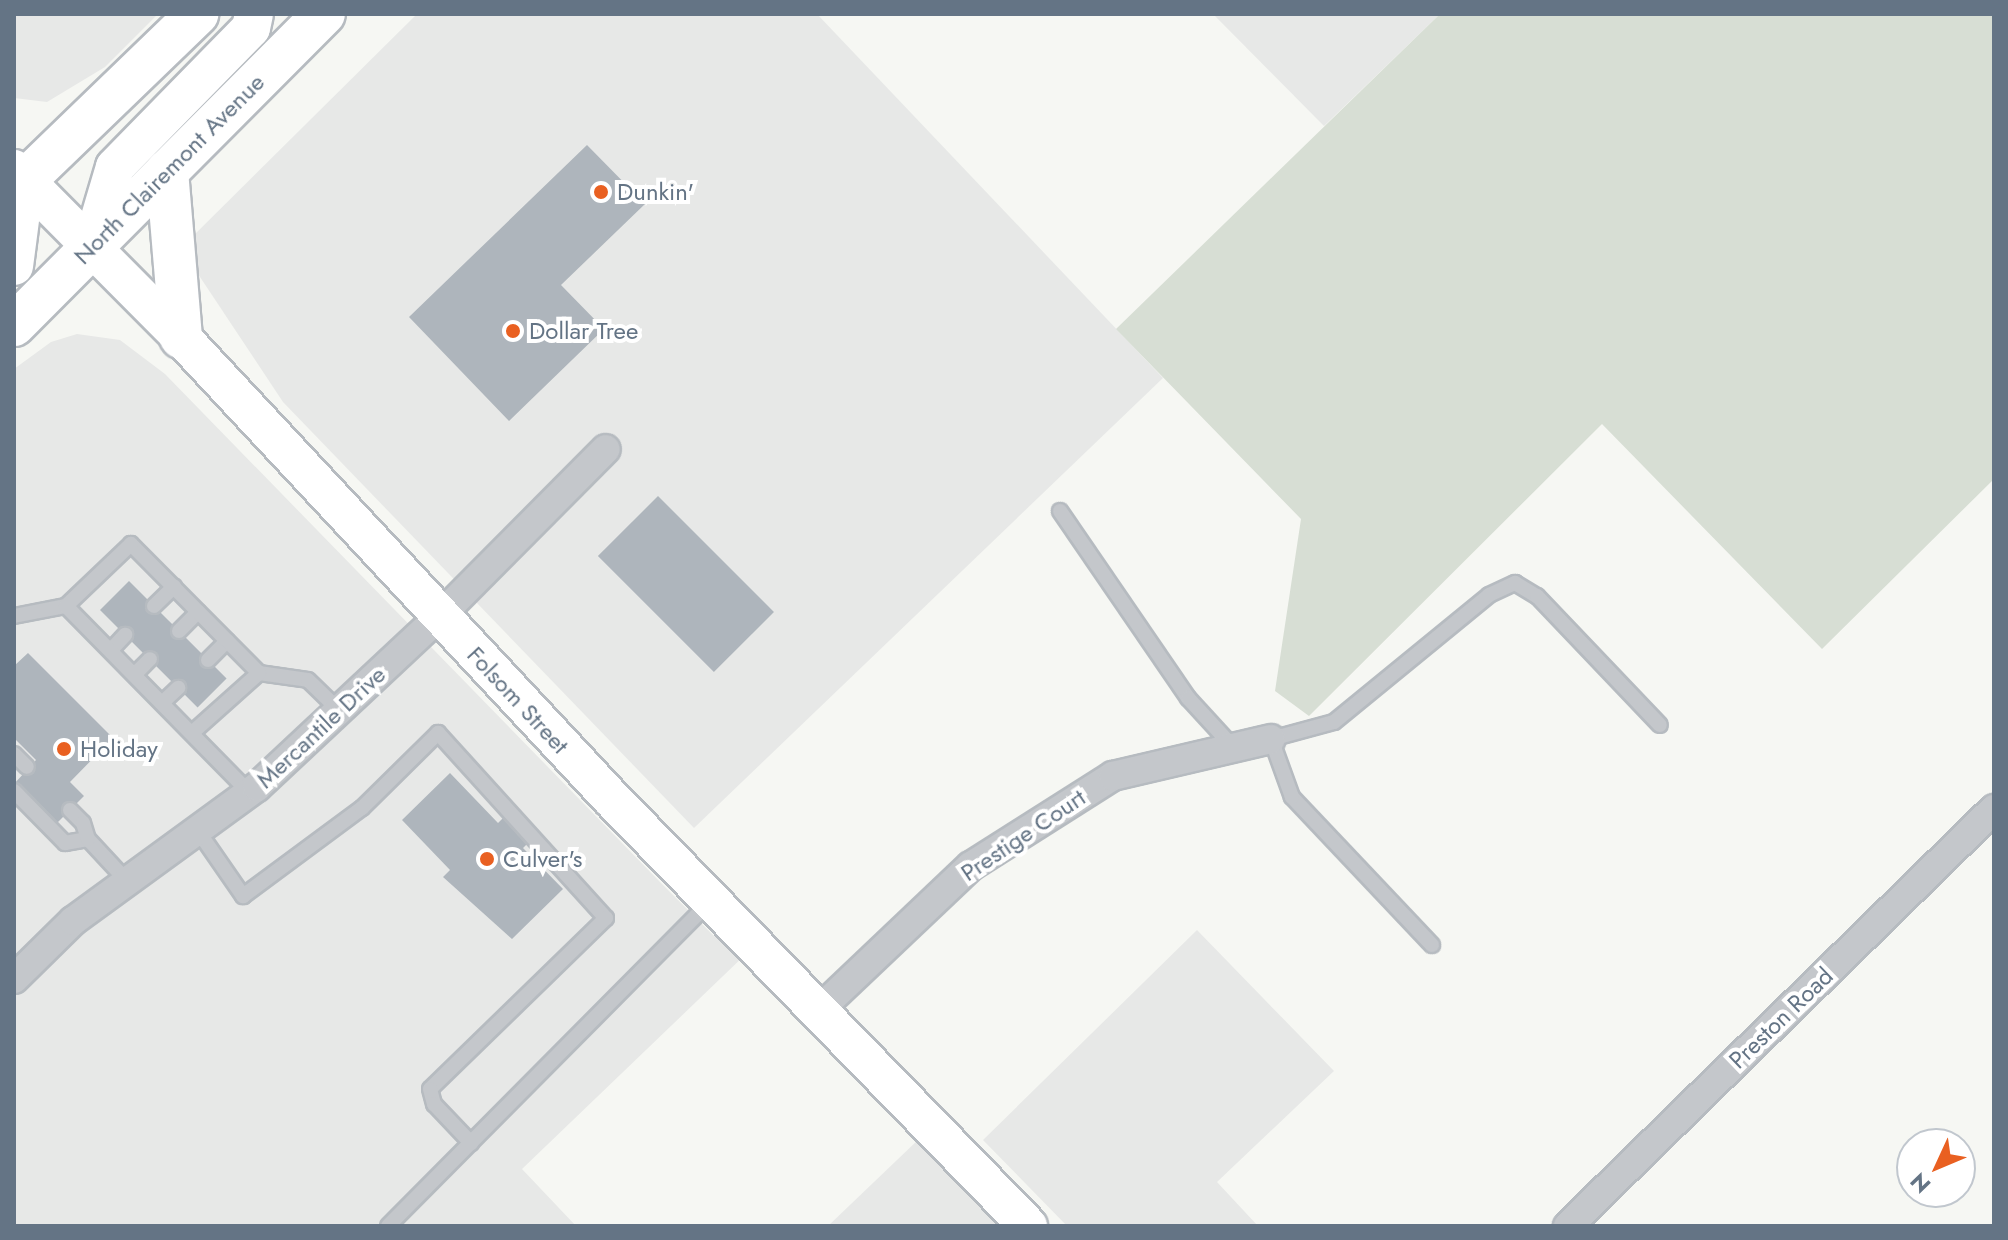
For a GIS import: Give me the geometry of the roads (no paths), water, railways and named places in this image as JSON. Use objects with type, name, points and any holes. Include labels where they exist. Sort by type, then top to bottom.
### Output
[{"type":"main road","points":[[18,180],[197,14]]},
{"type":"main road","name":"North Clairemont Avenue","points":[[14,325],[324,14]]},
{"type":"main road","points":[[167,171],[181,337]]},
{"type":"street","points":[[91,248],[115,167],[251,28],[254,14]]},
{"type":"street","name":"Folsom Street","points":[[18,180],[181,337],[440,616],[1028,1226]]},
{"type":"street","points":[[14,266],[18,180]]},
{"type":"street","name":"Mercantile Drive","points":[[14,979],[73,921],[249,792],[440,616],[606,449]]},
{"type":"street","name":"Prestige Court","points":[[819,1010],[971,866],[1113,776],[1271,739]]},
{"type":"street","name":"Preston Road","points":[[1568,1226],[1994,809]]},
{"type":"lane","points":[[1060,511],[1188,698],[1233,747]]},
{"type":"lane","points":[[14,616],[66,606],[131,544],[259,673],[308,680],[339,710]]},
{"type":"lane","points":[[1432,945],[1292,797],[1271,739],[1334,722],[1489,595],[1515,583],[1537,596],[1660,725]]},
{"type":"lane","points":[[154,606],[174,587]]},
{"type":"lane","points":[[66,606],[249,792]]},
{"type":"lane","points":[[179,631],[198,612]]},
{"type":"lane","points":[[111,650],[125,635]]},
{"type":"lane","points":[[208,660],[227,641]]},
{"type":"lane","points":[[135,674],[150,659]]},
{"type":"lane","points":[[193,732],[259,673]]},
{"type":"lane","points":[[163,702],[178,688]]},
{"type":"lane","points":[[196,828],[243,896],[340,823],[438,733],[606,918],[430,1089],[434,1104],[471,1143]]},
{"type":"lane","points":[[14,754],[27,767]]},
{"type":"lane","points":[[14,791],[65,843],[88,839]]},
{"type":"lane","points":[[70,810],[83,823],[88,839],[126,880]]},
{"type":"lane","points":[[388,1226],[711,900]]},
{"type":"place","name":"Dunkin'","points":[[601,192]]},
{"type":"place","name":"Dollar Tree","points":[[513,331]]},
{"type":"place","name":"Holiday","points":[[64,749]]},
{"type":"place","name":"Culver's","points":[[487,859]]}]
